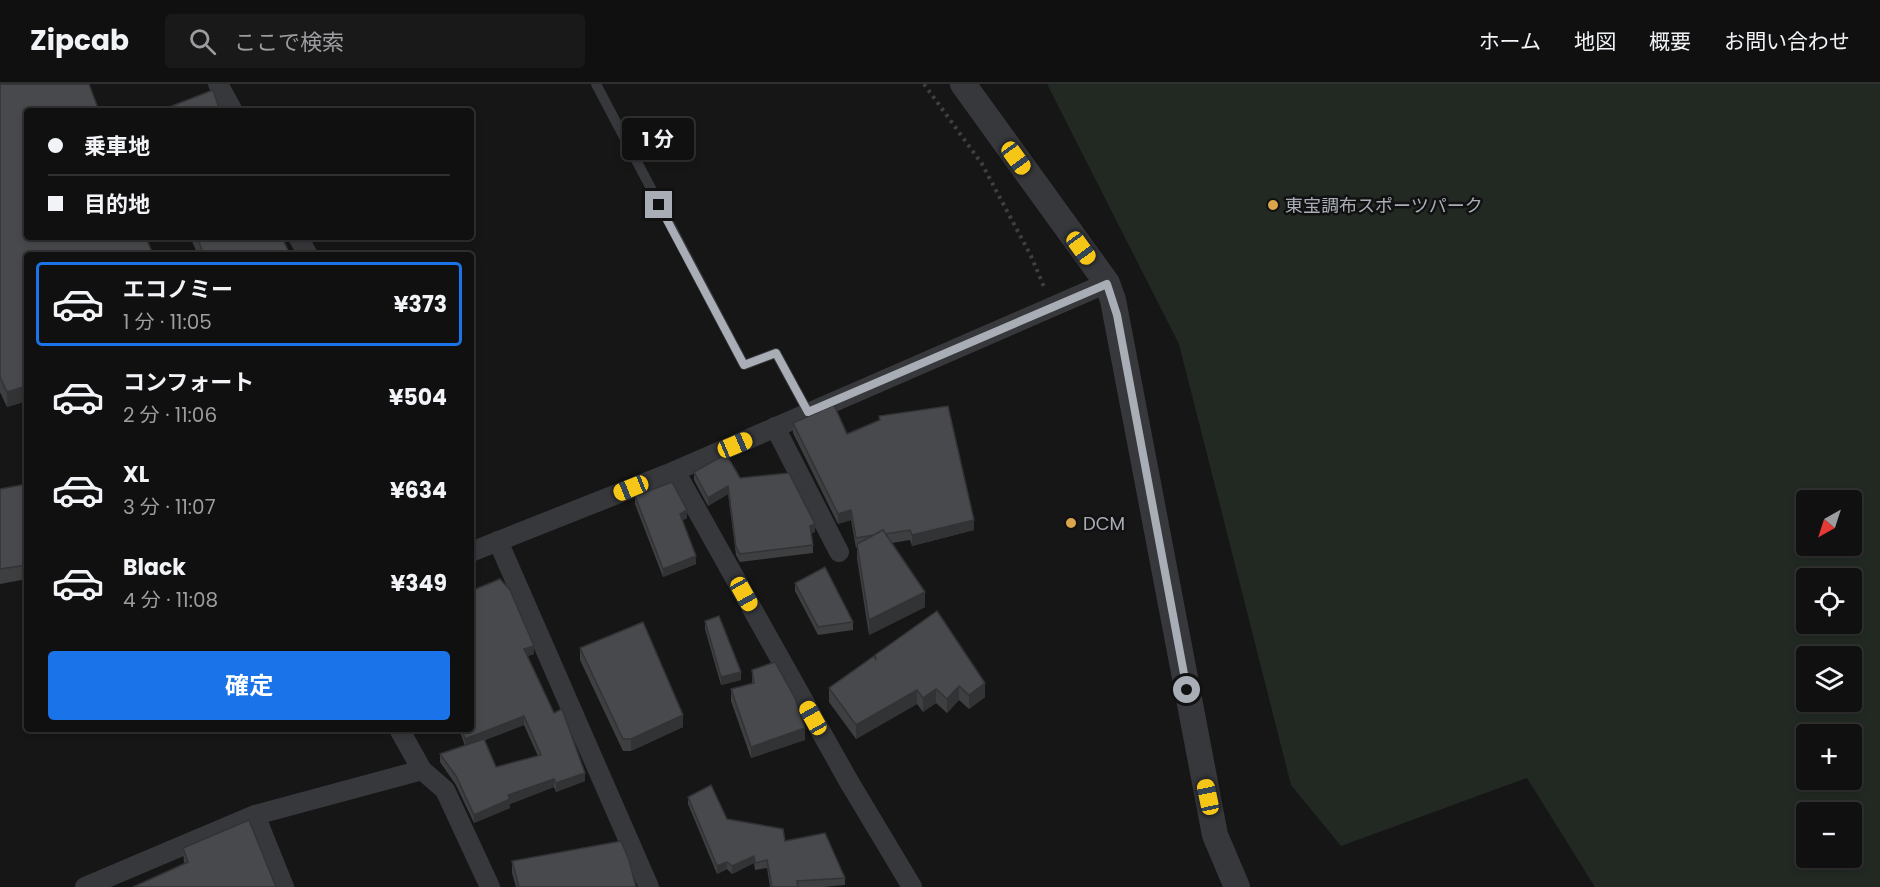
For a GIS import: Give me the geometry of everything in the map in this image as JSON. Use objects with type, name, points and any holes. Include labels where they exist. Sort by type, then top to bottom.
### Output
[{"type":"street","points":[[218,84],[231,108]]},
{"type":"street","points":[[963,84],[1107,284],[1117,315],[1215,835],[1237,887]]},
{"type":"street","points":[[474,551],[675,471],[1107,284]]},
{"type":"street","points":[[775,427],[839,552]]},
{"type":"street","points":[[675,471],[848,780],[912,887]]},
{"type":"street","points":[[498,541],[649,887]]},
{"type":"street","points":[[401,732],[422,770],[445,790],[490,887]]},
{"type":"street","points":[[85,887],[255,815],[422,770]]},
{"type":"street","points":[[255,815],[284,887]]},
{"type":"lane","points":[[596,84],[744,365],[776,353],[808,412]]},
{"type":"path","points":[[924,84],[982,164],[1031,256],[1052,307]]},
{"type":"shaded area","points":[[1047,84],[1880,84],[1880,887],[1595,887],[1527,778],[1341,846],[1291,785],[1179,344]]},
{"type":"building","points":[[0,84],[89,84],[98,108],[24,108],[24,240],[147,240],[152,252],[24,252],[24,387],[7,392],[0,377]]},
{"type":"building","points":[[213,90],[219,108],[167,108]]},
{"type":"building","points":[[198,240],[283,240],[289,252],[203,252]]},
{"type":"building","points":[[834,405],[847,434],[880,420],[879,416],[948,406],[974,520],[912,535],[910,530],[885,534],[883,530],[874,535],[856,538],[851,510],[838,514],[793,423]]},
{"type":"building","points":[[726,454],[740,478],[789,473],[815,524],[810,526],[813,545],[740,554],[736,547],[728,486],[708,498],[694,472]]},
{"type":"building","points":[[672,482],[687,510],[680,514],[696,556],[663,569],[635,496]]},
{"type":"building","points":[[24,485],[24,565],[0,569],[0,489]]},
{"type":"building","points":[[883,530],[925,592],[869,620],[857,544]]},
{"type":"building","points":[[825,567],[853,622],[818,627],[795,583]]},
{"type":"building","points":[[500,579],[510,590],[534,646],[524,649],[554,713],[562,709],[585,773],[556,783],[554,779],[508,795],[510,799],[474,815],[456,776],[440,754],[484,739],[496,767],[541,755],[524,716],[465,739],[463,732],[474,732],[474,590]]},
{"type":"building","points":[[937,611],[985,683],[969,695],[959,686],[947,699],[936,689],[923,698],[917,690],[856,725],[829,688],[874,656],[876,660],[875,655]]},
{"type":"building","points":[[719,616],[741,672],[721,677],[705,621]]},
{"type":"building","points":[[643,622],[683,715],[631,739],[623,739],[580,648]]},
{"type":"building","points":[[775,662],[795,698],[805,728],[751,747],[731,689],[754,683],[752,670]]},
{"type":"building","points":[[711,785],[727,819],[783,829],[785,841],[825,833],[845,878],[797,881],[798,887],[772,887],[767,860],[755,863],[754,856],[732,866],[727,862],[717,866],[688,797]]},
{"type":"building","points":[[249,820],[276,887],[133,887],[188,862],[183,848]]},
{"type":"building","points":[[621,841],[636,887],[519,887],[512,861]]},
{"type":"place","name":"東宝調布スポーツパーク","points":[[1273,205]]},
{"type":"place","name":"DCM","points":[[1071,523]]},
{"type":"route","points":[[659,205],[744,365],[776,353],[808,412],[1107,284],[1117,315],[1187,690]]}]
